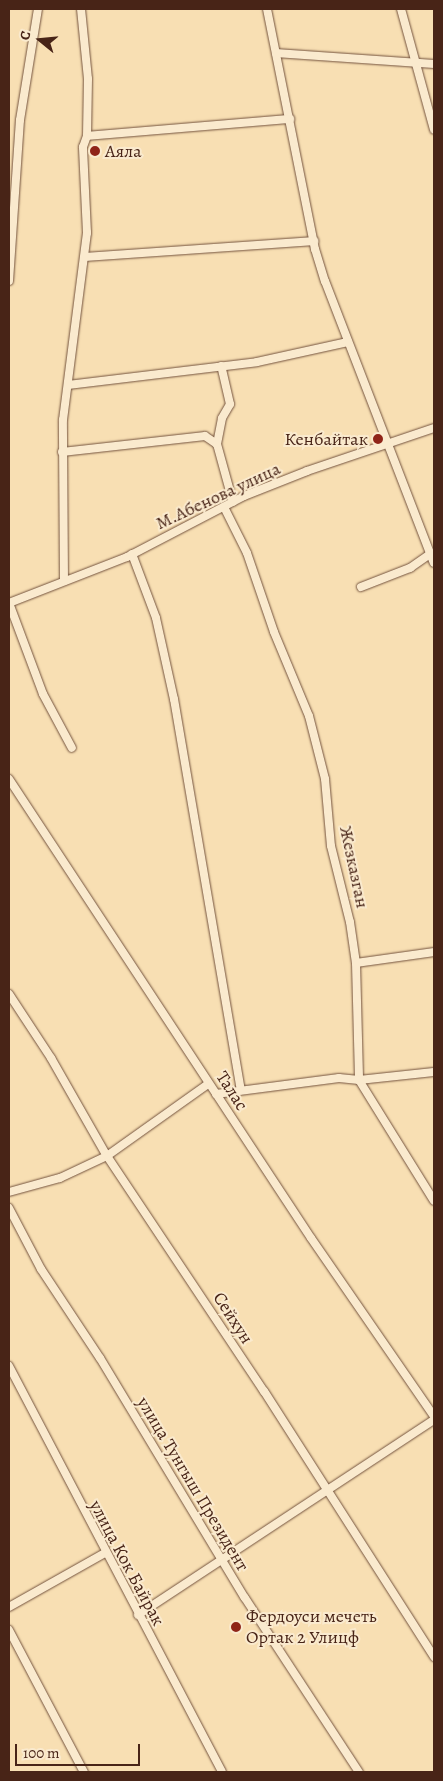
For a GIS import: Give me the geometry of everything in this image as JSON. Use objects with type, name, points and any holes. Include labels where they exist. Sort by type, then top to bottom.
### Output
[{"type":"street","points":[[9,280],[20,120],[38,9]]},
{"type":"street","points":[[64,581],[62,452],[68,384],[85,258],[87,188],[83,147],[87,136],[88,80],[81,9]]},
{"type":"street","points":[[267,9],[314,241],[325,281],[434,563]]},
{"type":"street","points":[[401,9],[434,130]]},
{"type":"street","points":[[276,53],[434,64]]},
{"type":"street","points":[[87,136],[290,119]]},
{"type":"street","points":[[85,258],[314,241]]},
{"type":"street","points":[[68,384],[257,362],[348,342]]},
{"type":"street","points":[[221,366],[230,404],[222,418],[217,444],[233,502]]},
{"type":"street","name":"М.Абенова улица","points":[[9,603],[132,554],[233,502],[308,471],[434,428]]},
{"type":"street","points":[[62,452],[206,436],[217,444]]},
{"type":"street","name":"Жезказган","points":[[224,507],[247,553],[274,632],[309,716],[325,778],[331,846],[350,922],[356,963],[359,1080]]},
{"type":"street","points":[[132,554],[156,618],[174,699],[241,1090]]},
{"type":"street","points":[[361,587],[410,568],[430,554]]},
{"type":"street","points":[[9,603],[43,694],[72,748]]},
{"type":"street","name":"Талас","points":[[9,779],[208,1084],[434,1416]]},
{"type":"street","points":[[356,963],[434,952]]},
{"type":"street","name":"Сейхун","points":[[9,994],[52,1058],[107,1156],[327,1489],[434,1657]]},
{"type":"street","points":[[216,1094],[339,1078],[359,1080],[434,1072]]},
{"type":"street","points":[[359,1080],[434,1201]]},
{"type":"street","points":[[9,1192],[60,1178],[107,1156],[208,1084]]},
{"type":"street","name":"улица Тунгыш Президент","points":[[9,1208],[41,1269],[223,1559],[245,1598],[359,1772]]},
{"type":"street","name":"улица Кок Байрак","points":[[9,1366],[105,1553],[222,1772]]},
{"type":"street","points":[[138,1615],[434,1420]]},
{"type":"street","points":[[9,1608],[105,1553]]},
{"type":"street","points":[[9,1630],[84,1772]]},
{"type":"place","name":"Аяла","points":[[95,151]]},
{"type":"place","name":"Кенбайтак","points":[[378,439]]},
{"type":"place","name":"Фердоуси мечеть Ортак 2 Улицф","points":[[236,1627]]}]
